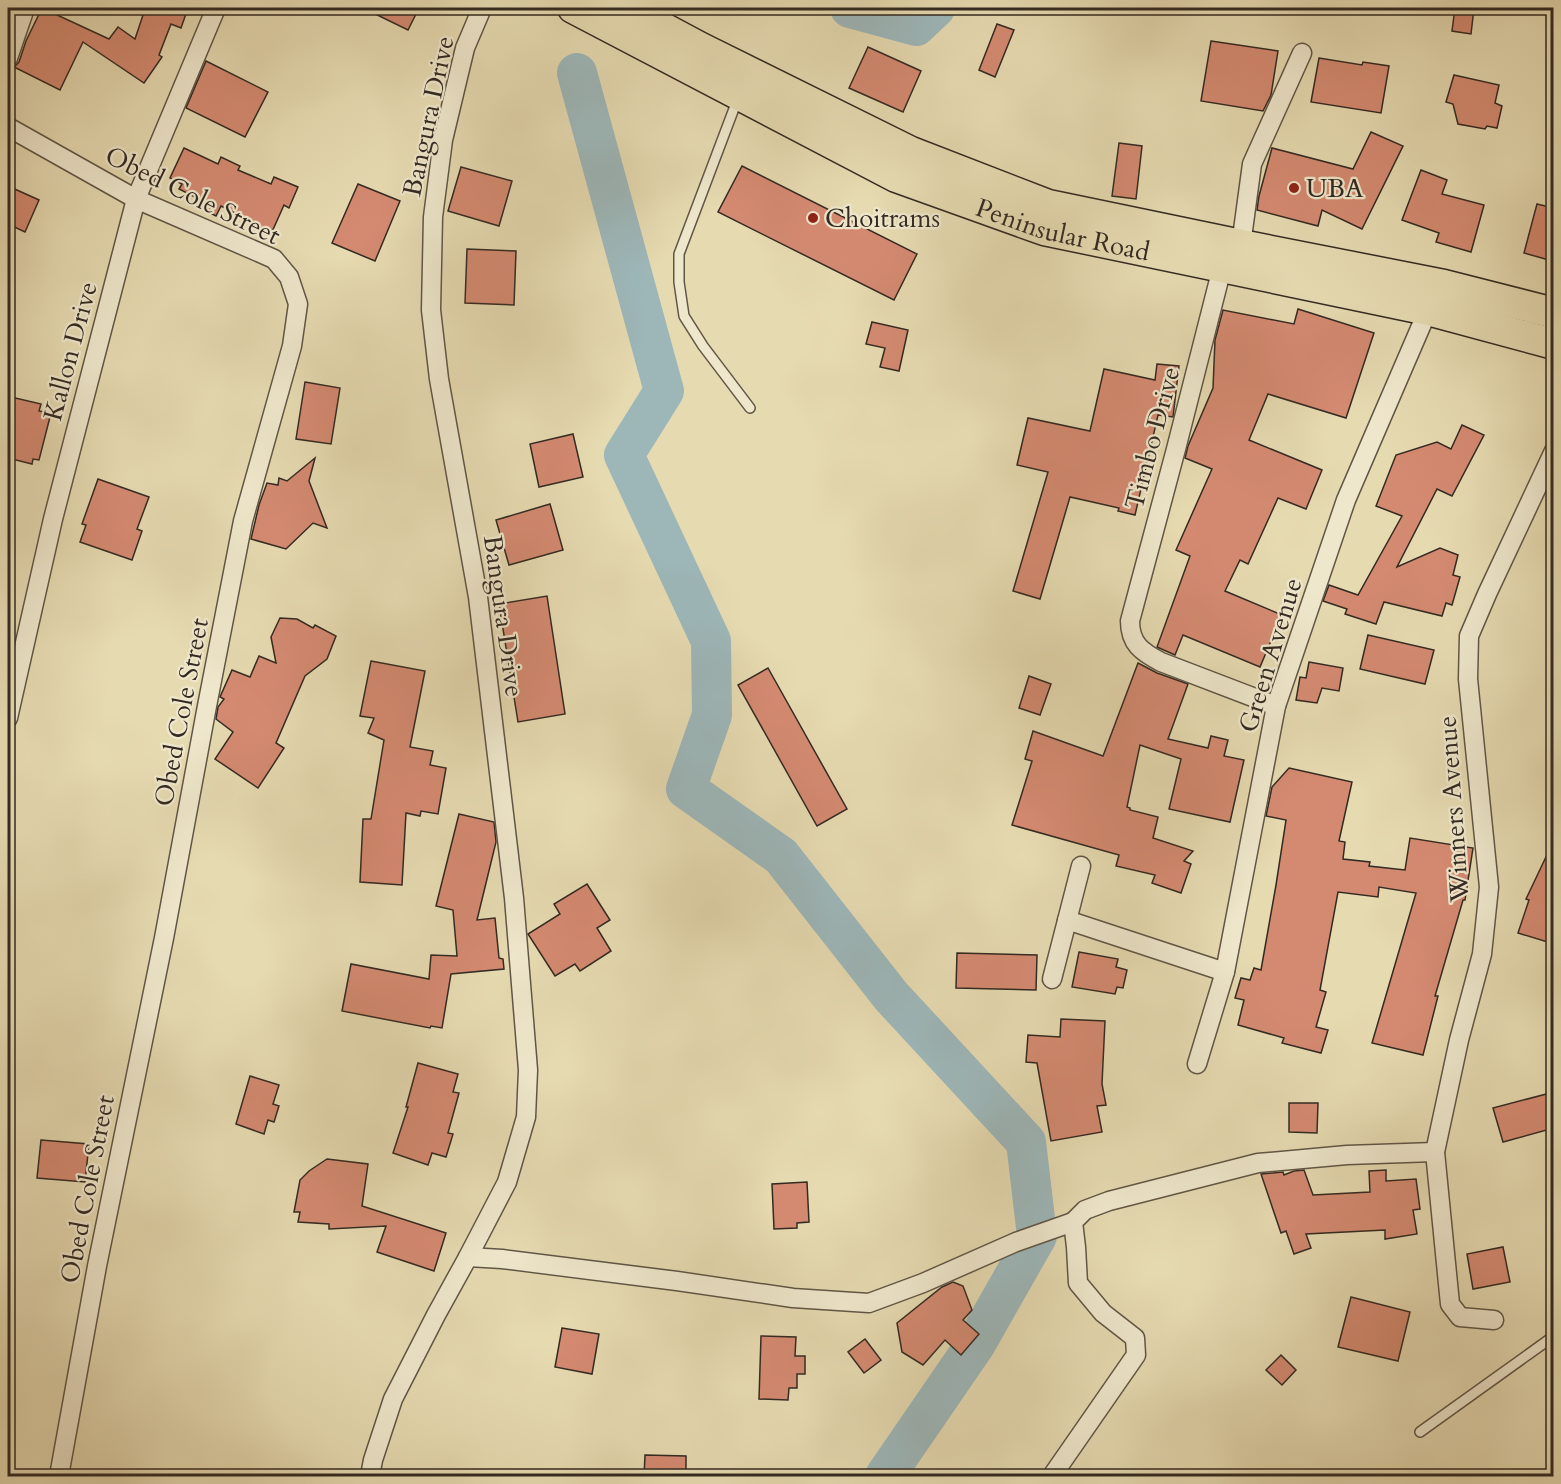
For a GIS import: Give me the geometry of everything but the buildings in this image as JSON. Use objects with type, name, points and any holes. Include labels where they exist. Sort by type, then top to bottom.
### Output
[{"type":"main road","name":"Peninsular Road","points":[[573,8],[896,177],[1044,230],[1428,310],[1554,344]]},
{"type":"main road","name":"Peninsular Road","points":[[626,8],[701,48],[911,152],[1048,206],[1444,285],[1554,313]]},
{"type":"street","points":[[8,58],[25,8]]},
{"type":"street","name":"Kallon Drive","points":[[8,718],[52,519],[136,199],[216,8]]},
{"type":"street","name":"Bangura Drive","points":[[369,1476],[393,1399],[507,1182],[526,1118],[528,1070],[514,898],[478,597],[439,379],[432,310],[433,217],[443,140],[465,48],[482,8]]},
{"type":"street","points":[[1241,245],[1252,164],[1302,53]]},
{"type":"street","name":"Obed Cole Street","points":[[8,127],[136,199],[274,259],[289,278],[298,304],[292,346],[241,533],[164,938],[97,1266],[59,1476]]},
{"type":"street","name":"Timbo Drive","points":[[1222,268],[1130,621],[1130,633],[1144,654],[1276,706]]},
{"type":"street","name":"Green Avenue","points":[[1197,1064],[1225,972],[1276,706],[1346,500],[1428,310]]},
{"type":"street","name":"Winners Avenue","points":[[1494,1320],[1460,1317],[1450,1304],[1435,1152],[1459,1040],[1482,954],[1489,887],[1468,679],[1469,636],[1486,594],[1554,451]]},
{"type":"street","points":[[1052,979],[1081,866]]},
{"type":"street","points":[[1067,920],[1225,972]]},
{"type":"street","points":[[468,1257],[537,1263],[793,1298],[869,1303],[923,1283],[1016,1242],[1073,1222],[1085,1210],[1109,1201],[1258,1163],[1347,1155],[1435,1152]]},
{"type":"street","points":[[1052,1476],[1136,1355],[1135,1338],[1103,1313],[1078,1283],[1073,1222]]},
{"type":"lane","points":[[739,95],[679,254],[679,282],[684,316],[703,346],[750,408]]},
{"type":"lane","points":[[1420,1432],[1554,1336]]},
{"type":"waterway","points":[[850,8],[916,26],[935,8]]},
{"type":"waterway","points":[[577,73],[664,391],[624,455],[711,641],[712,715],[686,789],[781,856],[891,996],[1026,1142],[1037,1236],[975,1345],[885,1476]]},
{"type":"place","name":"UBA","points":[[1294,188]]},
{"type":"place","name":"Choitrams","points":[[813,218]]}]
